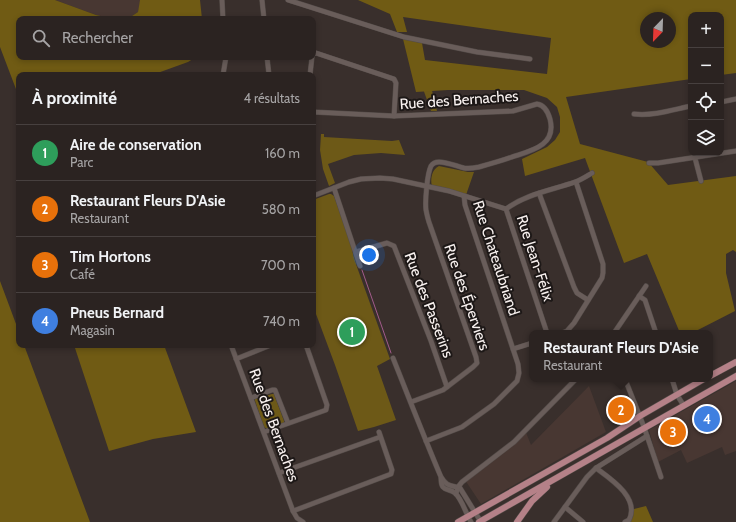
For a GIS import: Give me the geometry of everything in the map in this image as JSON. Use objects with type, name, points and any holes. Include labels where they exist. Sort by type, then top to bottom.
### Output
[{"type":"main road","points":[[713,374],[736,362]]},
{"type":"main road","points":[[480,522],[644,427],[736,376]]},
{"type":"main road","points":[[458,522],[469,519],[475,512],[607,438],[640,416],[699,382]]},
{"type":"main road","points":[[517,522],[540,492],[565,473]]},
{"type":"street","points":[[222,0],[223,16]]},
{"type":"street","points":[[262,0],[264,16]]},
{"type":"street","points":[[288,0],[404,37],[477,52],[530,59]]},
{"type":"street","points":[[316,53],[394,79],[396,83],[394,116]]},
{"type":"street","points":[[224,72],[226,60]]},
{"type":"street","points":[[268,60],[269,72]]},
{"type":"street","points":[[310,72],[312,60]]},
{"type":"street","points":[[724,101],[736,99]]},
{"type":"street","name":"Rue des Bernaches","points":[[316,112],[394,116],[513,111],[537,104],[541,105],[546,110],[550,118],[551,130],[547,141],[538,148],[479,167],[467,168],[441,162],[434,163],[429,174],[428,187]]},
{"type":"street","points":[[634,114],[652,114],[688,107]]},
{"type":"street","points":[[650,163],[736,152]]},
{"type":"street","points":[[695,158],[702,180]]},
{"type":"street","points":[[506,209],[519,201],[539,193],[576,182],[592,173]]},
{"type":"street","name":"Rue Jean-Félix","points":[[316,195],[349,182],[361,179],[380,178],[393,179],[449,191],[506,209],[546,330]]},
{"type":"street","points":[[567,330],[574,323],[602,278],[604,269],[576,182]]},
{"type":"street","name":"Rue des Éperviers","points":[[411,402],[443,390],[477,363],[477,359],[426,212],[428,187]]},
{"type":"street","points":[[334,188],[360,266]]},
{"type":"street","points":[[539,193],[574,287],[577,292],[588,300]]},
{"type":"street","name":"Rue Chateaubriand","points":[[426,442],[462,427],[494,404],[515,384],[519,377],[519,369],[513,349],[465,205],[464,196]]},
{"type":"street","name":"Rue des Passerins","points":[[356,252],[387,243],[394,246],[431,341],[447,387]]},
{"type":"street","points":[[616,330],[646,286]]},
{"type":"street","points":[[640,296],[645,300],[655,330]]},
{"type":"street","points":[[513,349],[529,344]]},
{"type":"street","name":"Rue des Bernaches","points":[[232,348],[279,473],[293,512],[295,522]]},
{"type":"street","points":[[236,359],[264,348]]},
{"type":"street","points":[[264,432],[326,410],[327,406],[307,348]]},
{"type":"street","points":[[393,358],[441,477],[449,486],[458,487],[462,490],[480,522]]},
{"type":"street","points":[[456,494],[458,487],[465,480],[514,442],[572,382]]},
{"type":"street","points":[[626,382],[640,416],[661,477]]},
{"type":"street","points":[[673,382],[677,395],[684,406]]},
{"type":"street","points":[[251,398],[275,390],[288,423]]},
{"type":"street","points":[[279,473],[379,435],[392,470],[391,474],[293,512]]},
{"type":"street","points":[[554,522],[587,477],[596,468],[647,436]]},
{"type":"street","points":[[596,468],[622,489],[628,498],[631,514],[629,520],[625,522]]},
{"type":"street","points":[[441,477],[444,488],[456,494],[465,508],[469,519]]},
{"type":"street","points":[[565,507],[583,522]]},
{"type":"street","name":"Rue des Bernaches","points":[[293,512],[299,520],[303,522]]},
{"type":"shaded area","points":[[0,0],[55,0],[101,16],[16,16],[16,60],[191,60],[160,72],[16,72],[16,89],[0,47]]},
{"type":"shaded area","points":[[55,0],[140,0],[138,12],[132,16],[96,15]]},
{"type":"shaded area","points":[[140,0],[200,0],[202,16],[132,16],[138,12]]},
{"type":"shaded area","points":[[358,0],[736,0],[736,73],[724,75],[724,12],[688,12],[688,79],[566,97],[580,144],[648,162],[668,185],[736,176],[736,252],[733,250],[726,254],[726,273],[735,311],[698,330],[679,330],[647,254],[624,263],[585,158],[525,176],[522,159],[547,147],[555,140],[560,132],[560,117],[557,107],[547,98],[524,90],[448,90],[416,92],[403,39],[422,43],[425,60],[547,74],[551,38],[403,17],[407,32],[397,32],[390,14]]},
{"type":"shaded area","points":[[405,39],[429,78],[437,111],[431,111]]},
{"type":"shaded area","points":[[321,134],[324,134],[324,137],[392,141],[399,140],[405,155],[381,153],[354,155],[328,164],[335,183],[329,186],[323,169],[320,150]]},
{"type":"shaded area","points":[[439,166],[474,172],[466,195],[432,186],[432,174]]},
{"type":"shaded area","points":[[329,194],[334,196],[351,243],[357,267],[390,359],[377,366],[396,420],[358,431],[316,314],[316,199]]},
{"type":"shaded area","points":[[0,281],[16,324],[16,348],[25,348],[90,522],[0,522]]},
{"type":"shaded area","points":[[75,348],[165,348],[196,432],[153,439],[109,451]]},
{"type":"shaded area","points":[[736,381],[736,451],[725,455],[722,447],[687,463],[681,450],[658,462],[649,430]]},
{"type":"shaded area","points":[[589,386],[606,432],[481,504],[465,480],[525,430],[531,445]]},
{"type":"shaded area","points":[[274,394],[284,423],[267,429],[264,427],[255,399]]},
{"type":"shaded area","points":[[646,506],[653,522],[630,522],[634,509]]},
{"type":"waterway","points":[[362,270],[391,353]]},
{"type":"place","name":"Aire de conservation","points":[[352,332]]},
{"type":"place","name":"Restaurant Fleurs D'Asie","points":[[621,410]]},
{"type":"place","name":"Pneus Bernard","points":[[707,419]]},
{"type":"place","name":"Tim Hortons","points":[[673,432]]}]
